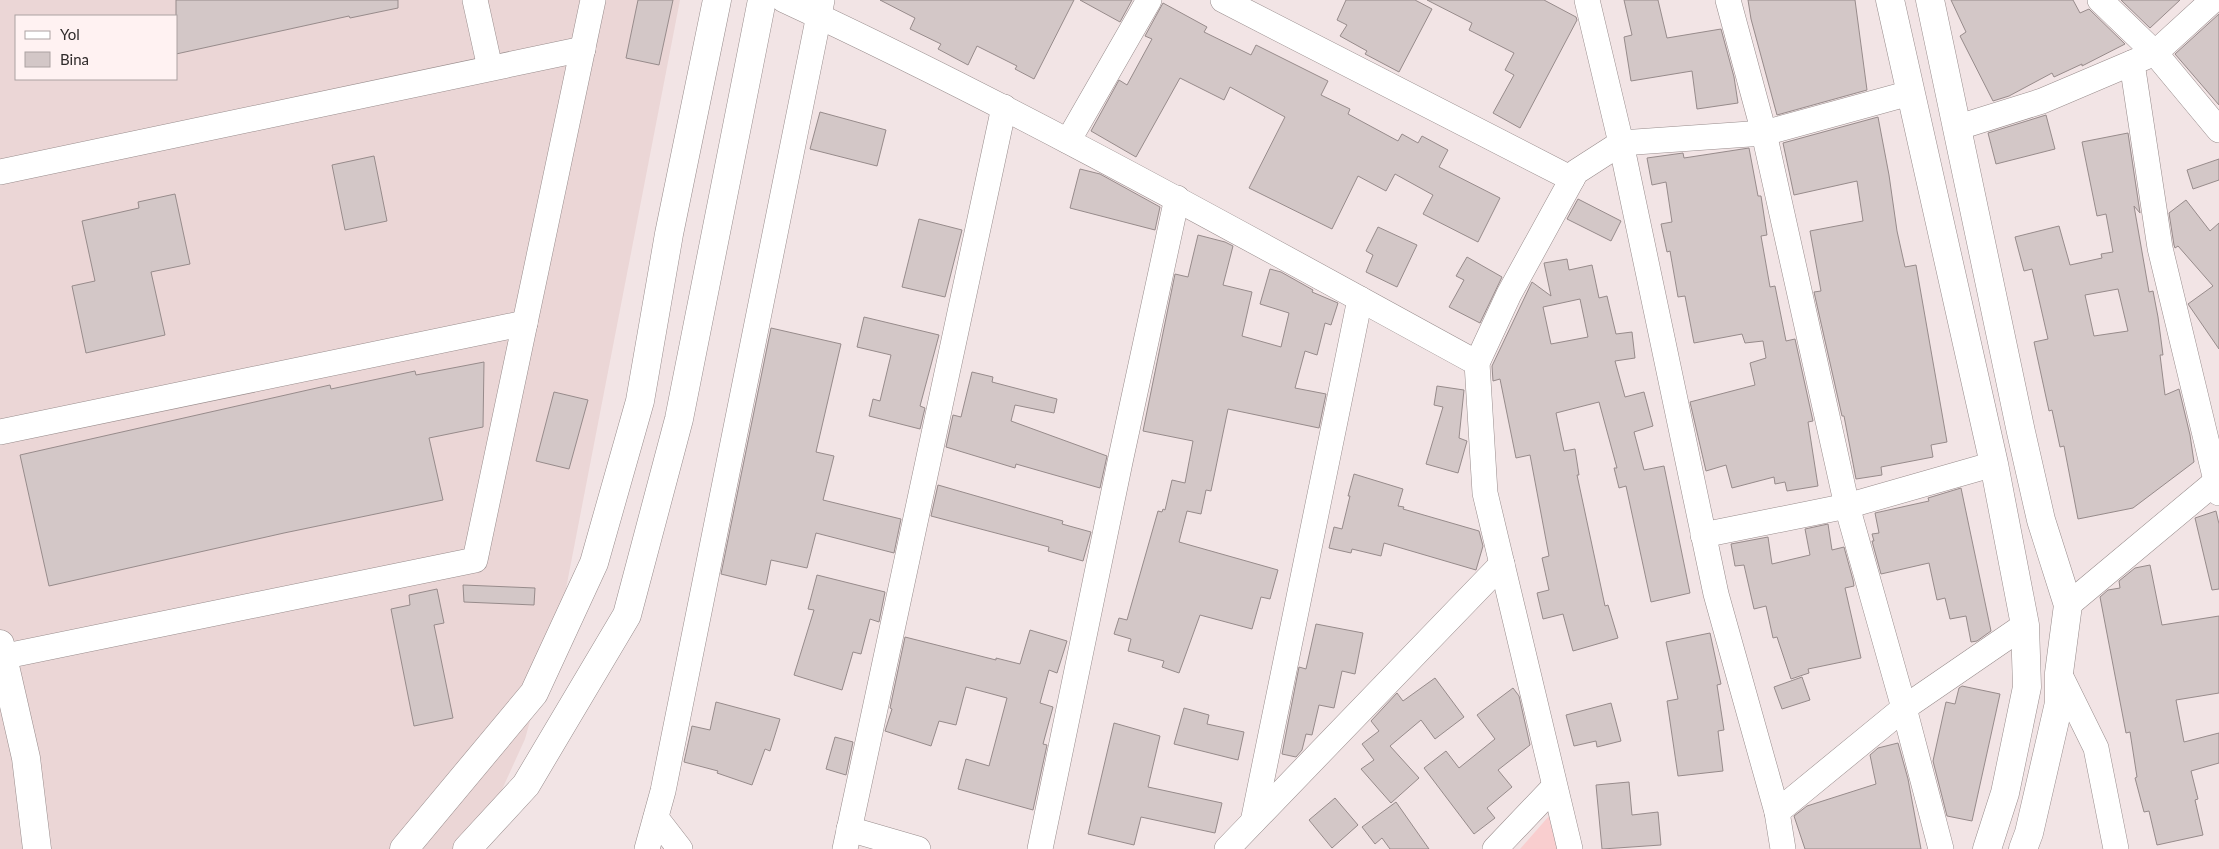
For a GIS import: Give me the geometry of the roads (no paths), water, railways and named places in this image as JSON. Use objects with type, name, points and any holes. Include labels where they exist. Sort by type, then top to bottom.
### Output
[{"type":"main road","points":[[404,849],[534,693],[594,563],[640,401],[669,234],[717,0]]},
{"type":"main road","points":[[467,849],[526,785],[627,615],[680,419],[762,0]]},
{"type":"main road","points":[[1890,0],[1994,464],[2025,625],[2027,687],[2005,793],[1987,849]]},
{"type":"main road","points":[[1930,0],[2041,520],[2068,605],[2059,672],[2059,703],[2023,849]]},
{"type":"main road","points":[[1,651],[26,758],[37,849]]},
{"type":"street","points":[[475,0],[490,68]]},
{"type":"street","points":[[1,651],[475,560],[593,0]]},
{"type":"street","points":[[784,0],[821,8],[1177,198],[1477,363]]},
{"type":"street","points":[[1068,141],[1149,0]]},
{"type":"street","points":[[1223,0],[1572,179]]},
{"type":"street","points":[[1728,0],[1764,133],[1847,506],[1904,708],[1941,849]]},
{"type":"street","points":[[2100,0],[2155,54],[2219,130]]},
{"type":"street","points":[[1956,128],[2042,101],[2155,54],[2213,0]]},
{"type":"street","points":[[1584,3],[1621,143],[1716,594],[1777,812],[1783,849]]},
{"type":"street","points":[[647,849],[665,781],[821,8]]},
{"type":"street","points":[[0,172],[583,49]]},
{"type":"street","points":[[2068,605],[2218,485],[2160,248],[2132,64]]},
{"type":"street","points":[[1570,849],[1485,493],[1477,363],[1509,294],[1576,172],[1621,143],[1764,133],[1910,93]]},
{"type":"street","points":[[918,849],[847,839],[1004,107]]},
{"type":"street","points":[[1040,849],[1177,198]]},
{"type":"street","points":[[1253,822],[1360,299]]},
{"type":"street","points":[[0,432],[526,323]]},
{"type":"street","points":[[1703,535],[1847,506],[1994,464]]},
{"type":"street","points":[[1227,849],[1502,564]]},
{"type":"street","points":[[1777,812],[1904,708],[2025,625]]},
{"type":"street","points":[[2059,672],[2096,748],[2116,849]]},
{"type":"street","points":[[1495,849],[1554,787]]},
{"type":"street","points":[[656,818],[680,849]]}]
